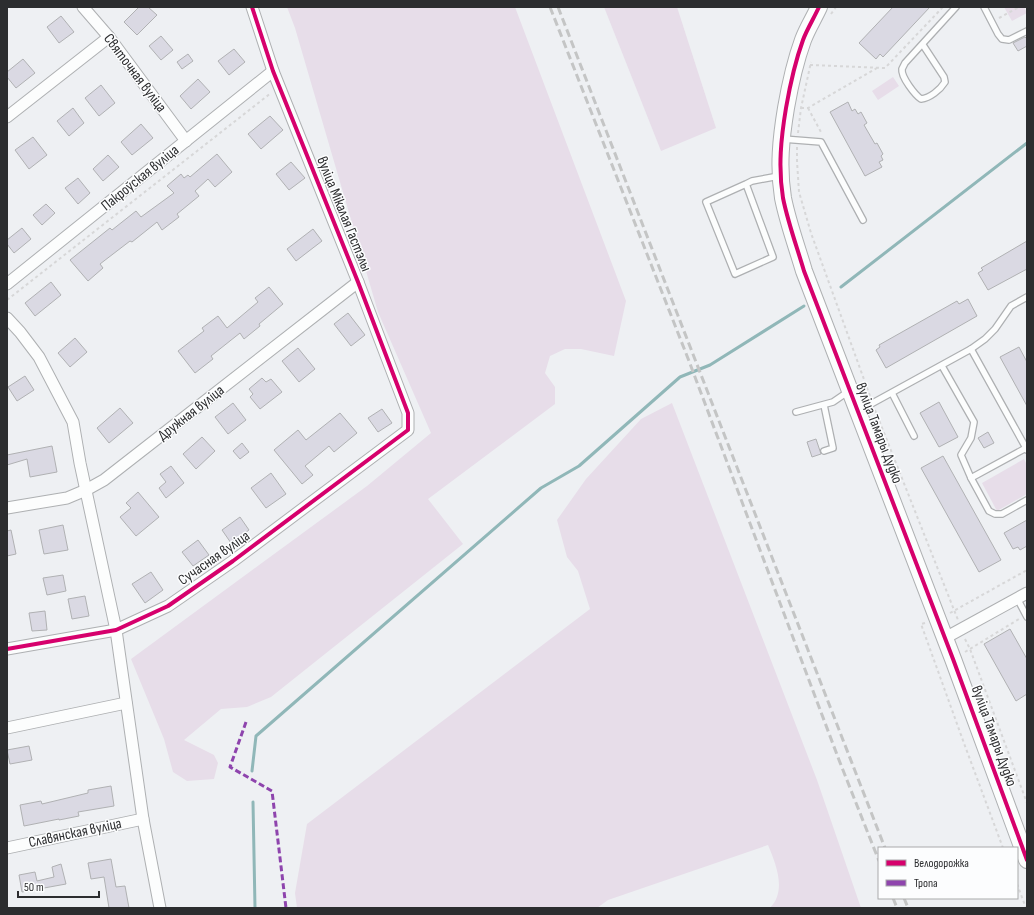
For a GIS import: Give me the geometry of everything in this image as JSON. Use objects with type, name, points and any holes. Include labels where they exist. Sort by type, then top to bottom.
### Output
[{"type":"street","name":"Святочная вуліца","points":[[83,7],[108,37],[186,141]]},
{"type":"street","name":"вуліца Мікалая Гастэлы","points":[[252,7],[279,87],[358,282],[408,413],[408,430]]},
{"type":"street","name":"вуліца Тамары Дудко","points":[[824,12],[803,39],[791,80],[781,139],[781,175],[789,223],[804,271],[953,659],[1027,860]]},
{"type":"street","points":[[7,117],[108,37]]},
{"type":"street","name":"Пакроўская вуліца","points":[[7,284],[273,71]]},
{"type":"street","name":"Дружная вуліца","points":[[7,508],[67,498],[104,480],[358,282]]},
{"type":"street","points":[[7,318],[39,357],[72,422],[116,630],[143,819],[160,908]]},
{"type":"street","name":"Сучасная вуліца","points":[[7,649],[116,630],[168,606],[233,561],[408,430]]},
{"type":"street","points":[[944,638],[1022,595]]},
{"type":"street","points":[[7,728],[126,703]]},
{"type":"street","name":"Славянская вуліца","points":[[7,848],[143,819]]},
{"type":"lane","points":[[923,45],[944,77],[945,82],[942,87],[927,98],[921,99],[916,95],[904,76],[902,69],[905,63],[956,7]]},
{"type":"lane","points":[[984,7],[1002,39],[1009,40],[1027,31]]},
{"type":"lane","points":[[781,139],[821,142],[863,220]]},
{"type":"lane","points":[[746,184],[773,258],[735,274],[706,202],[752,181],[781,175]]},
{"type":"lane","points":[[858,411],[971,350],[995,329],[1011,306],[1027,297]]},
{"type":"lane","points":[[971,350],[1026,449],[971,478]]},
{"type":"lane","points":[[942,366],[974,422],[972,438],[961,455],[971,478],[989,511],[996,514],[1002,514],[1027,500]]},
{"type":"lane","points":[[796,412],[833,402],[850,391]]},
{"type":"lane","points":[[892,393],[914,436]]},
{"type":"lane","points":[[824,405],[833,448],[824,450]]},
{"type":"lane","points":[[1022,595],[1026,616]]},
{"type":"path","points":[[824,12],[836,7]]},
{"type":"path","points":[[810,65],[885,68],[943,7]]},
{"type":"path","points":[[992,22],[1019,7]]},
{"type":"path","points":[[812,58],[801,108],[797,161],[799,192],[816,247],[899,473],[955,611],[960,630],[970,649],[1027,803]]},
{"type":"path","points":[[801,108],[808,108],[878,68]]},
{"type":"path","points":[[7,300],[279,87]]},
{"type":"path","points":[[936,666],[953,659],[1026,616]]},
{"type":"path","points":[[1018,887],[1026,908]]},
{"type":"shaded area","points":[[287,7],[515,7],[626,301],[614,356],[581,349],[565,349],[550,356],[545,373],[555,387],[555,404],[428,499],[463,544],[271,697],[247,707],[221,709],[184,740],[214,755],[218,763],[214,779],[187,781],[173,772],[164,739],[131,659],[367,486],[431,433],[378,312],[295,28]]},
{"type":"shaded area","points":[[604,7],[677,7],[716,128],[661,151]]},
{"type":"shaded area","points":[[1004,7],[1024,7],[1027,13],[1012,21]]},
{"type":"shaded area","points":[[893,77],[899,86],[878,100],[872,91]]},
{"type":"shaded area","points":[[672,403],[817,780],[861,908],[770,908],[778,894],[779,886],[777,869],[768,845],[608,900],[597,908],[297,908],[295,893],[307,824],[590,609],[578,571],[567,557],[557,520],[586,479],[641,419]]},
{"type":"shaded area","points":[[1024,459],[1027,465],[1027,494],[997,511],[982,483]]},
{"type":"building","points":[[139,7],[148,7],[157,15],[137,35],[124,22]]},
{"type":"building","points":[[893,7],[930,7],[883,57],[880,54],[876,59],[859,43]]},
{"type":"building","points":[[61,16],[74,32],[59,43],[47,27]]},
{"type":"building","points":[[161,36],[173,50],[161,60],[149,46]]},
{"type":"building","points":[[1025,37],[1027,39],[1027,46],[1018,51],[1013,43]]},
{"type":"building","points":[[234,49],[245,62],[229,75],[218,61]]},
{"type":"building","points":[[188,54],[193,61],[182,69],[177,62]]},
{"type":"building","points":[[23,59],[35,73],[16,88],[7,77],[7,72]]},
{"type":"building","points":[[198,79],[210,92],[191,109],[180,96]]},
{"type":"building","points":[[101,85],[115,103],[99,116],[85,98]]},
{"type":"building","points":[[848,102],[852,111],[855,109],[858,114],[861,112],[867,123],[864,125],[875,144],[877,143],[883,154],[881,156],[883,160],[879,162],[882,167],[865,176],[830,112]]},
{"type":"building","points":[[73,108],[84,123],[69,136],[57,121]]},
{"type":"building","points":[[270,116],[283,130],[261,149],[248,134]]},
{"type":"building","points":[[141,124],[153,138],[132,155],[121,142]]},
{"type":"building","points":[[33,137],[47,155],[29,169],[15,150]]},
{"type":"building","points":[[217,154],[232,172],[215,187],[208,179],[195,191],[199,196],[177,214],[179,217],[162,230],[157,222],[132,242],[130,241],[100,264],[103,268],[88,281],[70,260],[110,228],[112,230],[136,211],[141,217],[174,193],[167,186],[181,174],[184,178],[188,175],[190,177]]},
{"type":"building","points":[[108,155],[119,167],[103,181],[93,169]]},
{"type":"building","points":[[291,162],[305,178],[289,190],[276,174]]},
{"type":"building","points":[[78,178],[90,193],[78,204],[65,188]]},
{"type":"building","points":[[46,204],[55,213],[42,225],[33,215]]},
{"type":"building","points":[[22,228],[31,239],[14,253],[7,244],[7,240]]},
{"type":"building","points":[[313,229],[322,241],[296,261],[287,249]]},
{"type":"building","points":[[1027,241],[1027,269],[988,290],[978,273],[983,270],[981,268]]},
{"type":"building","points":[[51,282],[61,295],[35,316],[25,303]]},
{"type":"building","points":[[269,287],[283,304],[244,339],[240,333],[211,356],[213,359],[195,373],[178,351],[204,331],[202,328],[218,316],[227,328],[258,302],[255,298]]},
{"type":"building","points":[[968,299],[977,316],[886,368],[876,350],[880,347],[879,345],[957,301],[959,304]]},
{"type":"building","points":[[348,313],[365,335],[351,346],[334,324]]},
{"type":"building","points":[[75,338],[87,352],[70,367],[58,353]]},
{"type":"building","points":[[1019,347],[1027,362],[1027,406],[1000,357]]},
{"type":"building","points":[[298,348],[315,369],[299,382],[282,361]]},
{"type":"building","points":[[25,376],[34,390],[17,401],[8,387]]},
{"type":"building","points":[[262,378],[266,382],[271,379],[282,392],[260,409],[250,397],[253,394],[249,389]]},
{"type":"building","points":[[939,402],[958,437],[939,447],[920,413]]},
{"type":"building","points":[[233,403],[246,420],[228,434],[215,417]]},
{"type":"building","points":[[120,408],[133,423],[109,443],[97,428]]},
{"type":"building","points":[[382,409],[392,423],[378,432],[368,418]]},
{"type":"building","points":[[340,413],[357,433],[334,452],[329,446],[305,466],[313,475],[302,484],[274,450],[298,430],[306,440]]},
{"type":"building","points":[[988,432],[994,443],[984,448],[978,438]]},
{"type":"building","points":[[202,437],[215,451],[196,469],[183,454]]},
{"type":"building","points":[[816,439],[821,454],[812,457],[807,442]]},
{"type":"building","points":[[242,443],[249,452],[240,459],[233,451]]},
{"type":"building","points":[[52,446],[57,472],[30,477],[27,459],[7,465],[7,455]]},
{"type":"building","points":[[943,456],[1001,560],[979,572],[921,468]]},
{"type":"building","points":[[171,466],[184,483],[166,498],[159,488],[166,482],[160,474]]},
{"type":"building","points":[[271,473],[286,494],[266,508],[251,488]]},
{"type":"building","points":[[138,492],[159,517],[136,536],[120,517],[131,508],[126,503]]},
{"type":"building","points":[[240,517],[249,530],[231,543],[222,530]]},
{"type":"building","points":[[1027,520],[1027,546],[1020,550],[1018,547],[1013,549],[1004,533]]},
{"type":"building","points":[[63,525],[68,550],[44,554],[39,530]]},
{"type":"building","points":[[11,530],[16,554],[7,556],[7,531]]},
{"type":"building","points":[[198,540],[209,555],[193,566],[182,552]]},
{"type":"building","points":[[151,572],[163,590],[145,603],[132,584]]},
{"type":"building","points":[[63,575],[66,591],[47,595],[43,578]]},
{"type":"building","points":[[85,596],[89,616],[72,619],[68,599]]},
{"type":"building","points":[[45,611],[47,630],[32,631],[29,613]]},
{"type":"building","points":[[1010,629],[1027,659],[1027,694],[1016,701],[984,644]]},
{"type":"building","points":[[29,746],[32,760],[10,764],[7,750]]},
{"type":"building","points":[[111,786],[114,806],[78,812],[79,816],[24,826],[20,805],[41,801],[42,804],[88,793],[88,790]]},
{"type":"building","points":[[111,859],[116,887],[125,886],[129,908],[109,908],[104,877],[91,879],[88,863]]},
{"type":"building","points":[[61,864],[66,884],[22,892],[19,875],[35,872],[37,881],[54,877],[52,867]]},
{"type":"waterway","points":[[841,287],[1027,143]]},
{"type":"waterway","points":[[252,771],[256,736],[541,488],[579,466],[680,377],[710,365],[804,306]]},
{"type":"waterway","points":[[253,802],[255,908]]},
{"type":"railway","points":[[550,7],[689,361],[839,760],[878,858]]},
{"type":"railway","points":[[558,7],[885,847]]},
{"type":"railway","points":[[893,899],[897,908]]},
{"type":"railway","points":[[904,899],[908,908]]},
{"type":"marked path","points":[[246,722],[230,767],[272,791],[286,908]]},
{"type":"cycle path","points":[[7,649],[116,630],[168,606],[233,561],[408,430],[408,413],[358,282],[273,71],[252,7]]},
{"type":"cycle path","points":[[819,7],[806,32],[800,48],[786,108],[780,164],[781,186],[785,207],[804,271],[953,659],[1027,860]]}]
